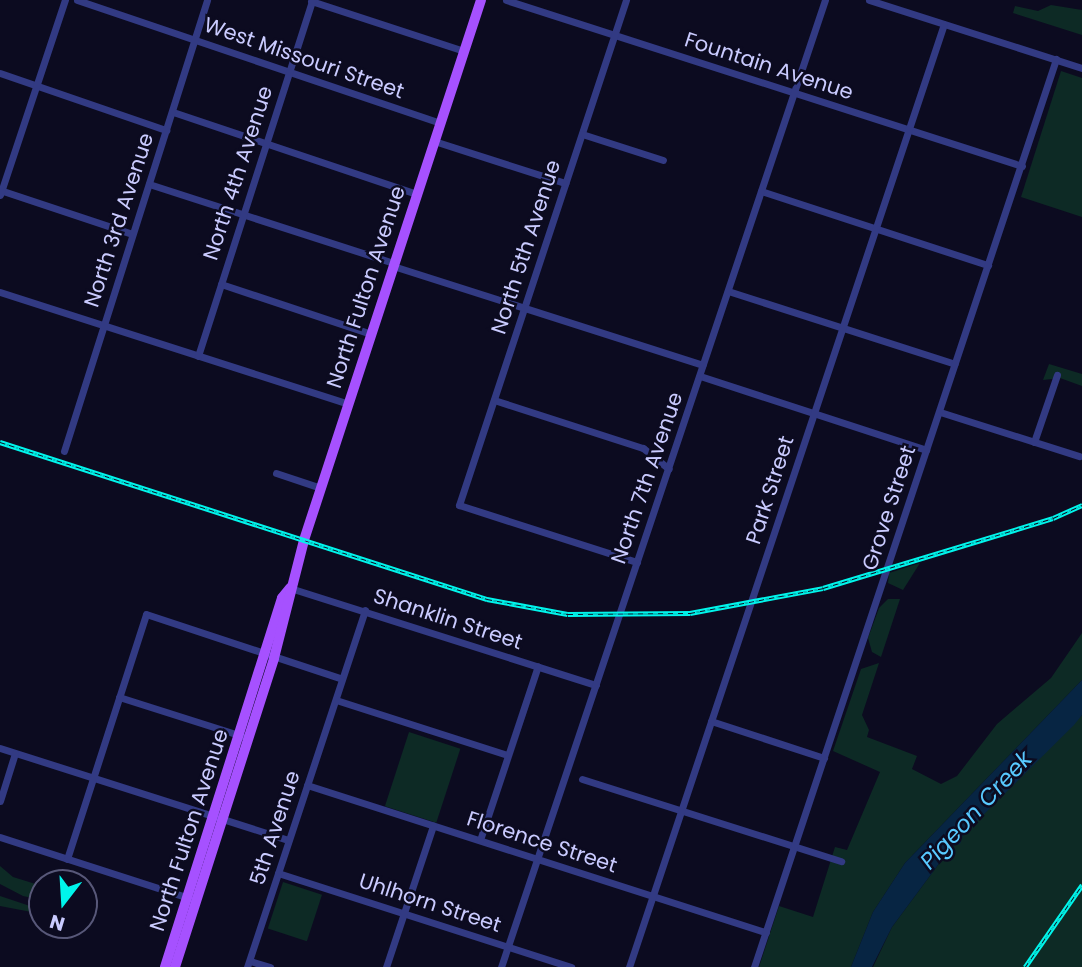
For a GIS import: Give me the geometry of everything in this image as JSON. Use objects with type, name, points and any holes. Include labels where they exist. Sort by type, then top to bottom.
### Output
[{"type":"main road","name":"North Fulton Avenue","points":[[164,967],[191,899],[218,818],[348,404],[481,0]]},
{"type":"main road","name":"North Fulton Avenue","points":[[175,967],[191,899]]},
{"type":"street","points":[[65,0],[0,192],[132,234]]},
{"type":"street","name":"West Missouri Street","points":[[78,0],[440,123]]},
{"type":"street","name":"North 3rd Avenue","points":[[64,451],[207,0]]},
{"type":"street","name":"Fountain Avenue","points":[[506,0],[1022,166]]},
{"type":"street","name":"North 5th Avenue","points":[[626,0],[459,505],[637,562]]},
{"type":"street","name":"North 7th Avenue","points":[[501,967],[825,0]]},
{"type":"street","points":[[869,0],[1082,68]]},
{"type":"street","points":[[312,1],[464,51]]},
{"type":"street","name":"North 4th Avenue","points":[[198,356],[312,1]]},
{"type":"street","name":"Park Street","points":[[629,967],[944,24]]},
{"type":"street","name":"Grove Street","points":[[754,967],[1056,59]]},
{"type":"street","points":[[0,73],[166,130]]},
{"type":"street","points":[[173,111],[416,194]]},
{"type":"street","points":[[582,134],[663,160]]},
{"type":"street","points":[[434,141],[565,183]]},
{"type":"street","points":[[149,184],[703,365]]},
{"type":"street","points":[[761,191],[988,265]]},
{"type":"street","points":[[221,284],[371,334]]},
{"type":"street","points":[[728,291],[955,364]]},
{"type":"street","points":[[0,292],[348,404]]},
{"type":"street","points":[[1034,442],[1057,375]]},
{"type":"street","points":[[700,376],[926,450]]},
{"type":"street","points":[[494,400],[643,448],[669,469]]},
{"type":"street","points":[[940,412],[1079,456]]},
{"type":"street","points":[[276,473],[321,488]]},
{"type":"street","name":"Shanklin Street","points":[[290,587],[596,685]]},
{"type":"street","points":[[365,610],[336,700],[508,755]]},
{"type":"street","points":[[66,859],[146,614],[342,680]]},
{"type":"street","points":[[480,840],[538,666]]},
{"type":"street","points":[[119,697],[244,737]]},
{"type":"street","name":"5th Avenue","points":[[248,964],[336,700]]},
{"type":"street","points":[[711,721],[824,758]]},
{"type":"street","points":[[0,748],[288,840]]},
{"type":"street","points":[[0,801],[15,753]]},
{"type":"street","points":[[582,779],[841,861]]},
{"type":"street","name":"Florence Street","points":[[307,785],[766,932]]},
{"type":"street","points":[[386,967],[433,826]]},
{"type":"street","points":[[0,837],[191,899]]},
{"type":"street","name":"Uhlhorn Street","points":[[278,873],[571,967]]},
{"type":"street","points":[[248,964],[270,967]]},
{"type":"green space","points":[[1051,5],[1082,10],[1082,35],[1013,13],[1015,6],[1038,11]]},
{"type":"green space","points":[[1061,71],[1082,78],[1082,217],[1021,197]]},
{"type":"green space","points":[[1049,364],[1082,374],[1082,386],[1060,378],[1043,380]]},
{"type":"green space","points":[[920,563],[903,590],[888,583],[889,573]]},
{"type":"green space","points":[[888,599],[900,599],[881,657],[872,652],[868,638],[879,608]]},
{"type":"green space","points":[[1082,633],[1082,680],[905,863],[873,912],[851,967],[759,967],[779,906],[813,917],[835,847],[847,850],[880,772],[833,751],[861,669],[879,663],[862,715],[869,730],[867,737],[917,756],[912,769],[941,784],[957,776],[997,724],[1051,678]]},
{"type":"green space","points":[[1082,715],[1082,967],[873,967],[892,927],[952,846]]},
{"type":"green space","points":[[409,732],[460,749],[436,823],[385,806]]},
{"type":"green space","points":[[0,866],[13,877],[28,882],[28,897],[23,896],[0,884]]},
{"type":"green space","points":[[283,882],[322,895],[307,941],[268,929]]},
{"type":"green space","points":[[0,896],[28,905],[28,911],[0,906]]},
{"type":"water","name":"Pigeon Creek","points":[[1082,680],[1082,715],[1074,725],[963,835],[960,844],[952,846],[892,927],[872,967],[851,967],[873,912],[905,863]]},
{"type":"railway","points":[[0,442],[487,599],[568,614],[690,613],[823,588],[1053,518],[1082,505]]},
{"type":"railway","points":[[1025,967],[1082,885]]}]
